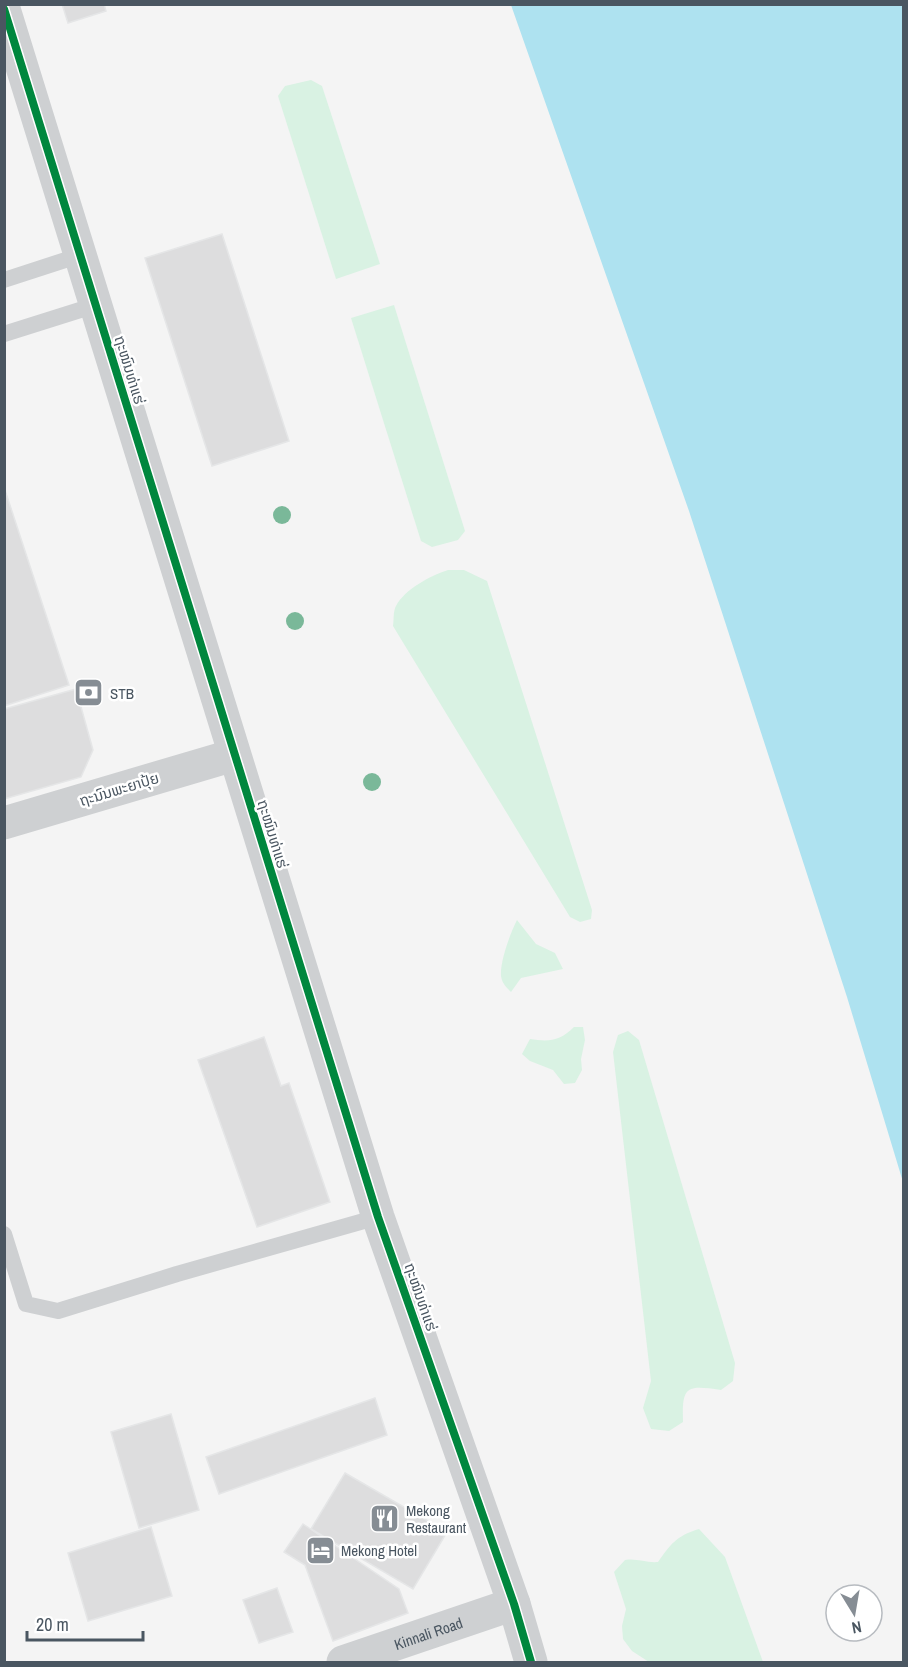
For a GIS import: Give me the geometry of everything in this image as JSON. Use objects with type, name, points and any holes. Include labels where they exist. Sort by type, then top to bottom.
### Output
[{"type":"street","name":"ຖະໜົນທ່າແຮ່","points":[[6,21],[81,255],[378,1217],[514,1604],[531,1662]]},
{"type":"street","name":"ຖະນົນພະຍາປຸ້ຍ","points":[[4,823],[234,755]]},
{"type":"street","name":"Kinnali Road","points":[[343,1662],[514,1604]]},
{"type":"lane","points":[[4,279],[81,255]]},
{"type":"lane","points":[[4,334],[96,305]]},
{"type":"lane","points":[[4,1234],[26,1304],[57,1311],[378,1217]]},
{"type":"green space","points":[[311,80],[322,86],[380,264],[336,279],[278,96],[285,86]]},
{"type":"green space","points":[[394,305],[465,531],[458,540],[432,547],[421,541],[351,318]]},
{"type":"green space","points":[[448,570],[464,570],[487,581],[592,910],[591,919],[580,922],[570,917],[393,626],[395,608],[405,594],[426,580]]},
{"type":"green space","points":[[517,920],[536,944],[555,953],[563,969],[521,978],[511,992],[502,981],[501,970],[506,948]]},
{"type":"green space","points":[[574,1027],[583,1027],[585,1040],[581,1059],[582,1070],[575,1083],[564,1084],[553,1070],[530,1061],[522,1054],[530,1039],[554,1039]]},
{"type":"green space","points":[[628,1031],[639,1040],[735,1363],[733,1381],[721,1390],[693,1388],[685,1395],[683,1422],[669,1431],[651,1429],[643,1408],[651,1381],[613,1052],[618,1035]]},
{"type":"green space","points":[[699,1529],[725,1557],[763,1662],[649,1662],[632,1651],[623,1639],[622,1626],[626,1609],[614,1572],[625,1560],[658,1562],[675,1541]]},
{"type":"water","points":[[511,5],[903,5],[903,1182],[847,997],[689,511]]},
{"type":"building","points":[[62,4],[104,4],[106,11],[68,23]]},
{"type":"building","points":[[222,234],[289,441],[212,466],[145,258]]},
{"type":"building","points":[[4,487],[69,685],[4,706]]},
{"type":"building","points":[[76,689],[93,750],[81,777],[4,799],[4,709]]},
{"type":"building","points":[[264,1037],[281,1086],[289,1083],[330,1202],[257,1227],[198,1060]]},
{"type":"building","points":[[375,1398],[387,1435],[219,1494],[206,1457]]},
{"type":"building","points":[[171,1414],[199,1510],[139,1528],[111,1432]]},
{"type":"building","points":[[345,1473],[447,1532],[413,1589],[311,1529]]},
{"type":"building","points":[[303,1524],[399,1589],[408,1613],[333,1641],[305,1565],[284,1552]]},
{"type":"building","points":[[151,1527],[172,1596],[88,1621],[68,1553]]},
{"type":"building","points":[[277,1588],[293,1632],[259,1643],[243,1600]]},
{"type":"cycle path","points":[[4,9],[378,1217],[514,1604],[531,1662]]},
{"type":"place","name":"STB","points":[[89,693]]},
{"type":"place","name":"Mekong Restaurant","points":[[385,1519]]},
{"type":"place","name":"Mekong Hotel","points":[[320,1550]]}]
